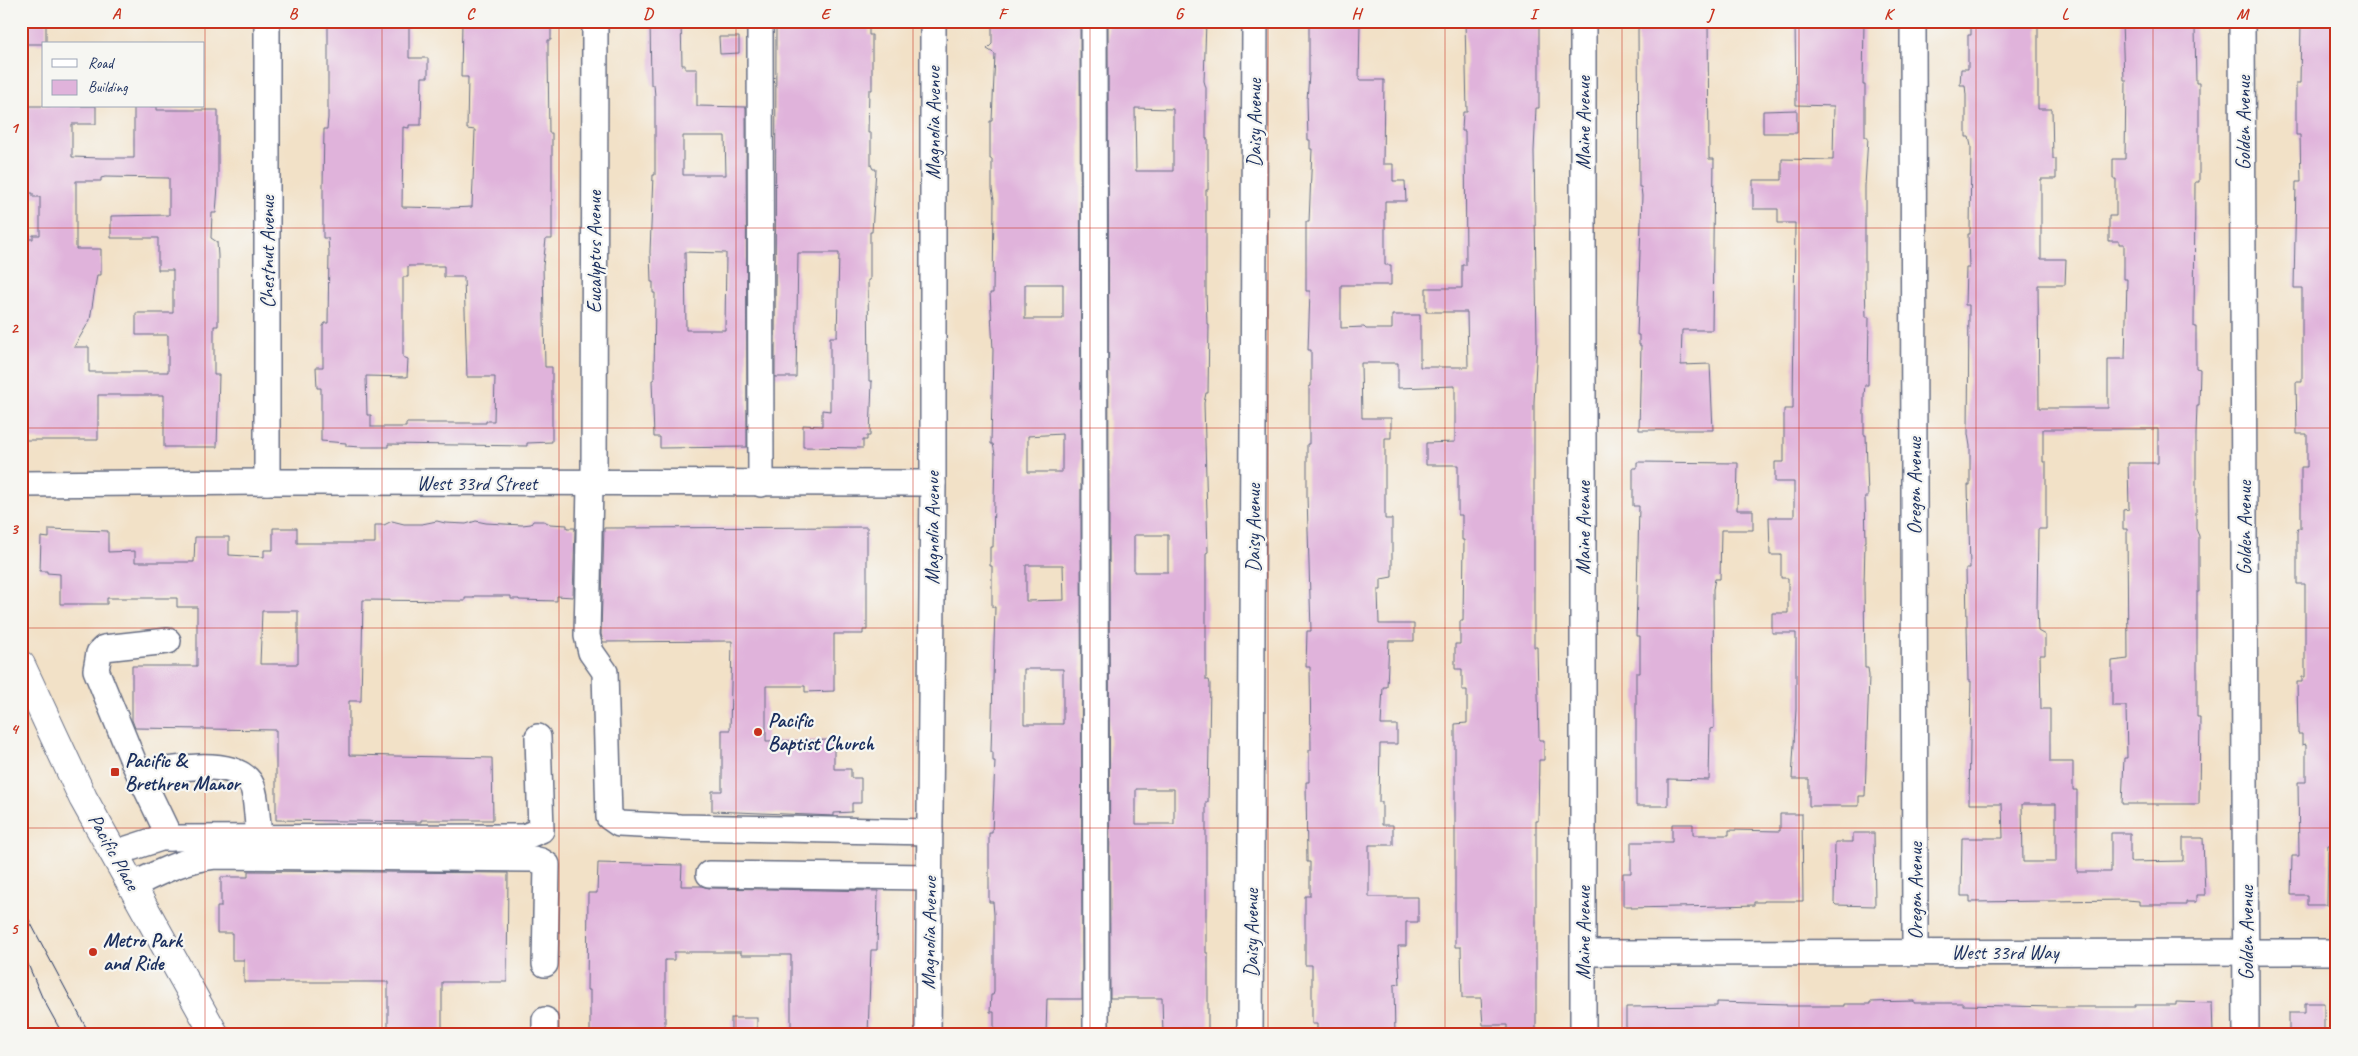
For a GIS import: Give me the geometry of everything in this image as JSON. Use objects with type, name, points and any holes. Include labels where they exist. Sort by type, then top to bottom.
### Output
[{"type":"main road","name":"Pacific Place","points":[[21,665],[83,798],[215,1035]]},
{"type":"street","name":"Chestnut Avenue","points":[[267,21],[267,482]]},
{"type":"street","name":"Eucalyptus Avenue","points":[[595,21],[592,484],[587,636],[592,652],[605,672],[609,817],[619,824],[680,827],[930,832]]},
{"type":"street","points":[[760,21],[761,484]]},
{"type":"street","name":"Magnolia Avenue","points":[[928,1035],[933,483],[932,21]]},
{"type":"street","points":[[1094,21],[1096,1035]]},
{"type":"street","name":"Daisy Avenue","points":[[1250,1035],[1255,21]]},
{"type":"street","name":"Maine Avenue","points":[[1582,21],[1584,1035]]},
{"type":"street","name":"Oregon Avenue","points":[[1913,21],[1916,951]]},
{"type":"street","name":"Golden Avenue","points":[[2242,21],[2246,1035]]},
{"type":"street","name":"West 33rd Street","points":[[21,484],[267,482],[592,484],[933,483]]},
{"type":"street","points":[[168,641],[104,648],[99,653],[96,670],[140,776],[170,838]]},
{"type":"street","points":[[115,853],[161,838],[524,837],[540,830],[538,737]]},
{"type":"street","points":[[140,776],[164,769],[212,766],[241,773],[252,784],[259,838]]},
{"type":"street","points":[[132,885],[175,865],[198,858],[215,856],[533,859],[547,865],[545,964]]},
{"type":"street","points":[[709,874],[929,877]]},
{"type":"street","name":"West 33rd Way","points":[[1583,953],[1916,951],[2337,952]]},
{"type":"building","points":[[21,21],[46,21],[46,42],[42,42],[42,44],[21,44]]},
{"type":"building","points":[[328,21],[409,21],[409,58],[428,58],[428,77],[422,77],[421,125],[409,125],[409,128],[403,127],[402,207],[472,207],[475,130],[467,129],[468,77],[461,77],[462,21],[551,21],[551,40],[548,40],[548,52],[549,133],[552,133],[552,239],[546,239],[543,266],[545,367],[552,367],[552,442],[527,443],[527,446],[388,444],[388,447],[361,447],[346,446],[346,443],[321,441],[321,388],[317,388],[316,367],[323,367],[323,326],[325,323],[328,323],[329,252],[328,238],[323,238],[323,185],[324,129],[327,129]],"holes":[[[408,266],[444,266],[444,277],[464,277],[467,377],[495,377],[494,421],[486,421],[486,423],[406,423],[406,427],[371,427],[371,415],[367,415],[366,376],[407,377],[408,359],[403,357],[403,277],[408,277]]]},
{"type":"building","points":[[650,21],[681,21],[682,65],[685,65],[685,69],[697,69],[697,106],[746,107],[747,447],[660,448],[660,437],[654,437],[652,380],[654,380],[655,293],[653,293],[653,282],[651,282],[650,252],[653,175],[655,175],[655,96],[654,85],[651,85]],"holes":[[[683,136],[725,136],[726,175],[683,175]],[[685,252],[726,253],[725,330],[686,330]]]},
{"type":"building","points":[[776,21],[797,21],[797,24],[864,21],[864,24],[869,24],[869,35],[872,35],[872,90],[869,90],[868,133],[871,133],[871,165],[873,169],[876,169],[872,232],[870,232],[870,280],[868,280],[869,381],[872,381],[870,436],[867,436],[867,440],[863,440],[863,448],[803,447],[803,425],[822,426],[822,410],[830,411],[830,337],[837,337],[839,253],[798,253],[796,377],[775,377]]},
{"type":"building","points":[[992,21],[1080,21],[1082,999],[1047,999],[1046,1035],[994,1035],[994,1012],[990,1012],[991,995],[994,992],[994,914],[993,902],[989,902],[989,833],[992,833],[995,761],[993,761],[993,752],[991,752],[995,607],[992,607],[990,547],[993,547],[995,454],[993,444],[991,444],[993,350],[990,293],[993,293],[994,200],[992,159],[990,159],[990,121],[992,121],[995,54],[987,49],[992,44]],"holes":[[[1025,284],[1063,284],[1063,319],[1025,319]],[[1062,434],[1062,472],[1028,472],[1028,436]],[[1026,565],[1063,565],[1064,600],[1026,601]],[[1024,669],[1063,669],[1063,724],[1024,724]]]},
{"type":"building","points":[[1108,21],[1206,21],[1204,81],[1206,88],[1206,139],[1208,139],[1208,190],[1206,190],[1206,291],[1207,324],[1209,324],[1208,393],[1206,393],[1204,403],[1208,552],[1206,553],[1206,680],[1209,680],[1210,684],[1208,802],[1206,802],[1208,1035],[1163,1035],[1162,998],[1110,998]],"holes":[[[1135,108],[1173,109],[1173,171],[1136,171]],[[1134,535],[1168,535],[1168,572],[1134,572]],[[1136,789],[1174,789],[1174,824],[1136,824]]]},
{"type":"building","points":[[1309,21],[1360,21],[1359,80],[1384,80],[1383,164],[1393,164],[1393,181],[1405,181],[1406,201],[1385,201],[1385,265],[1391,265],[1391,285],[1341,285],[1341,328],[1392,329],[1392,315],[1420,315],[1420,367],[1468,367],[1467,312],[1426,312],[1426,288],[1462,288],[1462,265],[1466,265],[1465,131],[1462,131],[1463,112],[1467,112],[1465,21],[1539,21],[1539,108],[1536,108],[1534,151],[1537,342],[1534,402],[1534,647],[1537,647],[1539,740],[1544,740],[1544,760],[1539,760],[1538,821],[1536,821],[1536,1035],[1507,1035],[1507,1025],[1483,1025],[1481,998],[1462,998],[1461,947],[1455,947],[1455,724],[1467,723],[1467,690],[1462,690],[1462,669],[1455,669],[1455,644],[1460,644],[1460,621],[1463,621],[1464,540],[1462,540],[1462,515],[1458,515],[1458,465],[1426,465],[1426,443],[1455,442],[1455,386],[1398,388],[1398,363],[1361,363],[1362,418],[1391,418],[1391,438],[1385,438],[1385,519],[1392,519],[1392,577],[1381,579],[1381,590],[1378,590],[1379,624],[1414,624],[1414,641],[1389,641],[1387,687],[1383,687],[1381,725],[1397,725],[1397,744],[1380,744],[1379,802],[1382,802],[1382,825],[1393,825],[1393,845],[1369,845],[1369,897],[1418,897],[1418,922],[1406,922],[1406,946],[1398,946],[1400,984],[1394,985],[1395,1035],[1317,1035],[1317,1024],[1312,1024],[1312,965],[1305,965],[1305,896],[1310,896],[1310,862],[1307,862],[1306,782],[1309,782],[1309,750],[1311,750],[1310,667],[1306,667],[1307,631],[1311,631],[1307,444],[1309,444],[1311,350],[1308,350],[1310,291],[1306,291],[1306,222],[1309,222],[1312,149],[1310,149],[1310,140],[1308,140],[1307,100]]},
{"type":"building","points":[[1646,21],[1708,21],[1709,159],[1714,159],[1712,330],[1682,330],[1681,365],[1710,364],[1713,430],[1639,430],[1641,345],[1639,345],[1639,335],[1637,335],[1642,196],[1641,187],[1639,187],[1638,29]]},
{"type":"building","points":[[1795,21],[1864,21],[1863,85],[1865,85],[1865,137],[1868,137],[1865,186],[1865,283],[1866,317],[1869,317],[1868,385],[1865,385],[1864,395],[1864,435],[1866,435],[1868,497],[1865,497],[1866,542],[1864,585],[1865,668],[1868,668],[1869,676],[1865,796],[1859,796],[1859,806],[1809,806],[1809,779],[1792,779],[1796,709],[1796,633],[1772,633],[1772,613],[1788,613],[1788,578],[1781,578],[1781,555],[1770,555],[1769,517],[1794,517],[1794,482],[1775,482],[1775,462],[1784,462],[1784,409],[1793,409],[1795,223],[1778,223],[1778,209],[1753,209],[1753,180],[1782,180],[1782,159],[1833,160],[1834,106],[1796,105]]},
{"type":"building","points":[[2038,21],[2038,109],[2052,109],[2053,159],[2056,159],[2056,179],[2041,179],[2041,259],[2066,259],[2065,285],[2038,285],[2039,408],[2108,408],[2108,359],[2125,359],[2127,279],[2124,279],[2124,244],[2119,244],[2119,241],[2109,241],[2109,216],[2116,216],[2116,179],[2113,179],[2113,159],[2125,159],[2126,80],[2124,80],[2122,21],[2189,21],[2195,27],[2196,83],[2199,83],[2199,182],[2195,182],[2194,327],[2196,327],[2196,368],[2200,369],[2196,434],[2196,529],[2199,536],[2197,717],[2200,717],[2199,804],[2122,804],[2124,758],[2127,758],[2126,706],[2112,706],[2112,661],[2128,659],[2127,529],[2123,529],[2123,510],[2129,509],[2128,463],[2158,463],[2158,429],[2043,429],[2043,462],[2046,462],[2046,529],[2038,529],[2037,609],[2038,631],[2045,635],[2045,655],[2040,655],[2041,709],[2050,709],[2050,762],[2073,762],[2073,790],[2077,790],[2077,872],[2111,872],[2111,833],[2130,833],[2130,862],[2183,861],[2183,838],[2203,838],[2205,895],[2196,895],[2196,902],[2186,902],[2186,905],[2139,905],[2139,901],[2127,900],[1970,902],[1970,896],[1961,896],[1962,838],[2003,838],[2002,804],[1969,804],[1971,681],[1968,681],[1966,568],[1970,568],[1968,485],[1970,485],[1970,446],[1968,434],[1969,305],[1965,305],[1966,268],[1969,268],[1968,234],[1970,234],[1971,146],[1969,137],[1966,137],[1965,85],[1960,85],[1961,69],[1968,69],[1968,35],[1971,35],[1971,22]],"holes":[[[2022,804],[2056,804],[2056,862],[2023,862]]]},
{"type":"building","points":[[2301,21],[2331,21],[2334,23],[2334,30],[2337,30],[2337,103],[2334,103],[2333,150],[2334,231],[2337,231],[2337,402],[2334,402],[2334,467],[2337,467],[2337,701],[2334,702],[2337,845],[2328,845],[2327,905],[2307,905],[2307,895],[2291,895],[2292,856],[2299,856],[2298,782],[2306,782],[2306,744],[2302,745],[2302,734],[2298,734],[2297,682],[2302,682],[2302,677],[2305,677],[2305,584],[2297,584],[2297,532],[2298,528],[2301,528],[2301,467],[2307,467],[2307,434],[2297,434],[2296,382],[2302,382],[2302,288],[2294,288],[2296,182],[2301,182],[2300,135],[2296,135],[2296,83],[2300,83]]},
{"type":"building","points":[[719,37],[739,37],[739,53],[720,54]]},
{"type":"building","points":[[21,106],[96,108],[96,124],[72,124],[72,157],[101,158],[134,158],[134,108],[218,110],[218,186],[216,213],[212,213],[211,238],[217,242],[218,256],[218,326],[214,326],[214,375],[219,375],[217,447],[164,447],[164,395],[98,395],[98,440],[21,440],[21,239],[33,239],[33,235],[40,235],[40,197],[33,197],[33,193],[21,193]],"holes":[[[105,177],[169,178],[169,215],[111,216],[111,238],[158,238],[158,270],[173,270],[173,313],[136,313],[136,335],[168,335],[168,372],[89,372],[89,347],[74,347],[90,320],[97,275],[101,275],[101,249],[76,249],[76,181],[101,181],[101,178]]]},
{"type":"building","points":[[1797,110],[1797,133],[1763,133],[1763,111]]},
{"type":"building","points":[[1637,462],[1738,463],[1737,510],[1753,510],[1753,530],[1721,530],[1720,579],[1715,579],[1713,589],[1714,728],[1710,729],[1709,780],[1668,779],[1668,806],[1636,806],[1636,673],[1640,673],[1640,636],[1636,636],[1639,506],[1633,506],[1633,468],[1637,468]]},
{"type":"building","points":[[392,521],[404,524],[422,524],[437,521],[466,524],[476,521],[522,525],[531,524],[533,521],[544,521],[550,524],[567,525],[567,528],[575,528],[573,597],[557,596],[557,601],[519,600],[511,599],[511,596],[474,596],[474,598],[465,598],[465,601],[363,600],[361,701],[349,701],[349,755],[492,758],[493,820],[421,820],[421,822],[276,820],[276,730],[135,728],[132,720],[132,666],[197,666],[197,607],[177,607],[177,598],[107,598],[107,604],[60,604],[60,574],[40,571],[41,537],[49,538],[49,529],[108,531],[108,552],[135,551],[135,562],[194,562],[195,537],[229,537],[229,555],[264,557],[264,550],[273,550],[273,528],[297,528],[297,543],[375,543],[375,525],[384,525]],"holes":[[[262,611],[298,611],[298,664],[260,664]]]},
{"type":"building","points":[[867,527],[867,630],[863,630],[863,634],[834,634],[834,691],[805,692],[805,686],[766,686],[766,741],[834,740],[834,769],[851,769],[851,778],[861,778],[861,803],[852,803],[852,812],[834,813],[834,816],[712,811],[712,791],[722,791],[722,730],[730,730],[732,641],[603,642],[601,634],[604,528]]},
{"type":"building","points":[[1780,814],[1802,814],[1803,901],[1764,901],[1754,902],[1754,905],[1722,906],[1631,908],[1631,906],[1623,906],[1623,873],[1631,873],[1631,842],[1672,842],[1672,824],[1693,824],[1693,835],[1729,835],[1729,830],[1780,831]]},
{"type":"building","points":[[1853,833],[1874,833],[1875,906],[1836,905],[1834,903],[1835,842],[1853,842]]},
{"type":"building","points":[[598,863],[682,865],[681,886],[878,891],[877,950],[871,950],[868,1035],[791,1035],[791,955],[741,955],[741,952],[674,952],[674,960],[665,960],[665,1035],[590,1035],[590,990],[587,990],[588,893],[597,893]]},
{"type":"building","points":[[248,871],[508,873],[507,982],[442,982],[442,1035],[388,1035],[388,982],[244,982],[244,960],[232,960],[232,933],[217,933],[217,907],[221,907],[221,877],[248,877]]},
{"type":"building","points":[[1914,1001],[1914,1003],[2053,1007],[2135,1007],[2135,1005],[2176,1005],[2176,1002],[2212,1003],[2213,1034],[1626,1035],[1626,1007],[1717,1006],[1717,1002],[1786,1004],[1786,1006],[1844,1006],[1844,1004],[1870,1004],[1870,1002]]},
{"type":"building","points":[[2305,1003],[2324,1003],[2324,1035],[2289,1035],[2289,1013],[2305,1013]]},
{"type":"building","points":[[731,1018],[757,1018],[757,1035],[731,1035]]},
{"type":"tram line","points":[[21,905],[90,1035]]},
{"type":"tram line","points":[[21,948],[42,997],[63,1035]]},
{"type":"place","name":"Pacific Baptist Church","points":[[758,732]]},
{"type":"place","name":"Pacific & Brethren Manor","points":[[115,772]]},
{"type":"place","name":"Metro Park and Ride","points":[[93,952]]}]
